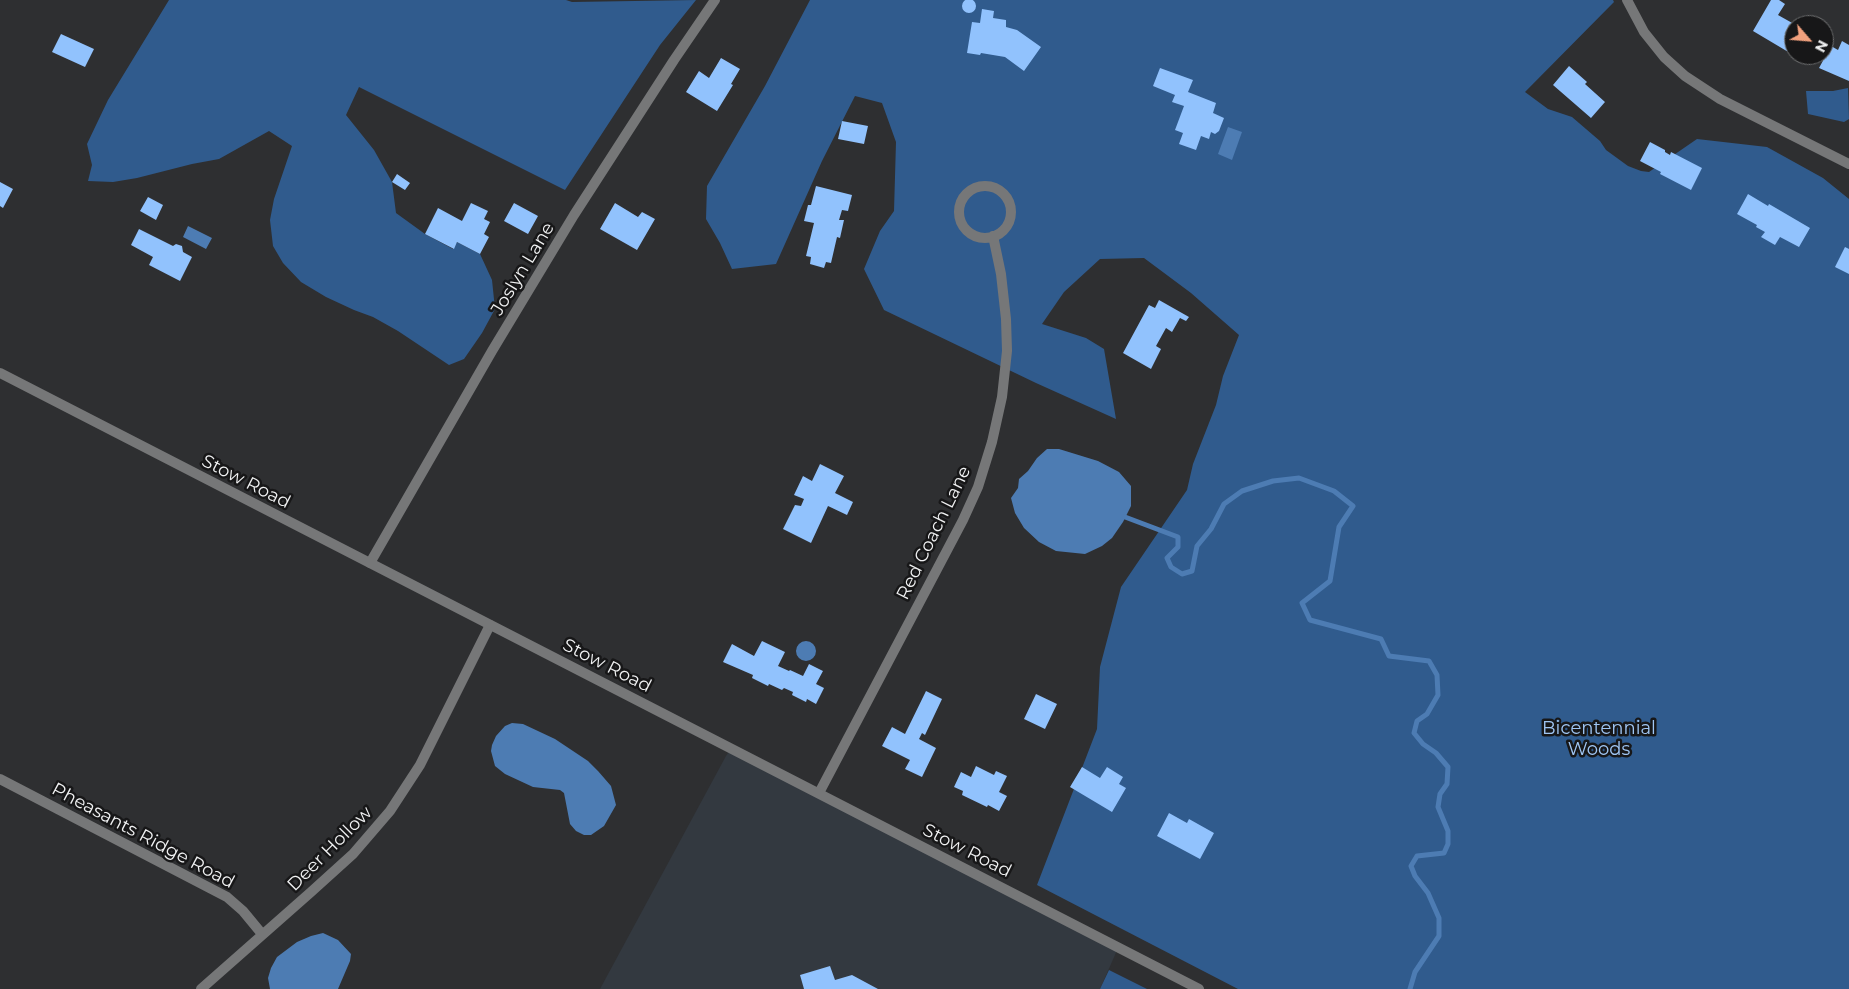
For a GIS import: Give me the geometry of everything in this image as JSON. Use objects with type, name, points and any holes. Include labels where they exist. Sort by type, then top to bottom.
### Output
[{"type":"street","name":"Joslyn Lane","points":[[370,563],[492,351],[574,215],[674,60],[716,0]]},
{"type":"street","points":[[1627,0],[1644,32],[1664,57],[1685,76],[1720,99],[1849,164]]},
{"type":"street","points":[[980,186],[989,186],[1004,193],[1011,208],[1008,224],[1003,231],[993,236],[979,237],[971,234],[964,228],[960,220],[960,203],[972,189],[980,186]]},
{"type":"street","name":"Red Coach Lane","points":[[819,793],[963,520],[978,487],[992,442],[1002,397],[1007,351],[1006,318],[1001,274],[993,236]]},
{"type":"street","name":"Stow Road","points":[[0,372],[1199,989]]},
{"type":"street","name":"Deer Hollow","points":[[201,989],[353,854],[390,811],[420,765],[490,625]]},
{"type":"street","name":"Pheasants Ridge Road","points":[[0,779],[227,897],[243,910],[262,934]]},
{"type":"shaded area","points":[[1228,127],[1242,132],[1232,160],[1218,154]]},
{"type":"shaded area","points":[[188,226],[212,238],[206,249],[183,237]]},
{"type":"shaded area","points":[[1047,449],[1059,449],[1098,461],[1119,472],[1131,486],[1131,506],[1123,522],[1112,538],[1102,546],[1085,554],[1056,551],[1039,542],[1024,528],[1015,513],[1011,498],[1018,488],[1019,479]]},
{"type":"shaded area","points":[[806,641],[813,644],[816,651],[813,658],[806,661],[799,658],[796,651],[799,644]]},
{"type":"shaded area","points":[[512,723],[523,724],[555,739],[588,761],[598,771],[611,786],[616,805],[604,826],[591,835],[584,835],[576,831],[570,824],[564,793],[560,790],[533,787],[505,774],[495,766],[491,751],[492,745],[496,736],[505,726]]},
{"type":"shaded area","points":[[731,749],[1118,948],[1100,989],[600,989]]},
{"type":"shaded area","points":[[323,933],[338,940],[351,954],[338,989],[270,989],[268,978],[277,957],[297,942]]},
{"type":"green space","points":[[169,0],[566,0],[572,2],[696,0],[660,45],[565,190],[359,87],[346,115],[374,150],[392,182],[396,213],[425,234],[453,249],[457,242],[480,254],[492,280],[495,309],[482,333],[464,359],[449,365],[398,331],[373,317],[326,297],[301,282],[283,263],[273,246],[270,220],[274,199],[292,146],[269,131],[219,159],[137,178],[113,182],[88,181],[92,165],[87,144],[108,100]]},
{"type":"green space","name":"Bicentennial Woods","points":[[810,0],[1613,0],[1614,2],[1525,92],[1548,109],[1572,117],[1600,141],[1606,150],[1628,166],[1641,171],[1649,172],[1697,139],[1767,147],[1823,178],[1849,199],[1849,989],[1238,989],[1037,885],[1097,729],[1100,667],[1121,587],[1187,490],[1193,464],[1216,405],[1223,376],[1239,335],[1191,293],[1144,258],[1100,259],[1064,292],[1042,324],[1086,338],[1104,349],[1116,419],[884,310],[864,269],[880,231],[894,211],[896,142],[882,103],[855,96],[822,161],[776,264],[732,269],[706,219],[707,186],[765,86]]},
{"type":"green space","points":[[1848,88],[1849,119],[1844,122],[1808,114],[1806,91],[1833,91]]},
{"type":"green space","points":[[1109,970],[1147,989],[1100,989]]},
{"type":"building","points":[[969,-1],[974,1],[976,6],[974,11],[969,13],[964,11],[962,6],[964,1]]},
{"type":"building","points":[[1771,0],[1779,0],[1785,4],[1778,15],[1784,18],[1784,49],[1753,31]]},
{"type":"building","points":[[982,9],[994,11],[993,18],[1006,20],[1006,27],[1017,30],[1041,47],[1024,71],[1005,57],[967,53],[972,22],[980,23]]},
{"type":"building","points":[[61,34],[94,49],[85,67],[52,52]]},
{"type":"building","points":[[1842,41],[1849,45],[1849,81],[1819,68],[1821,65],[1834,65],[1834,48],[1838,50]]},
{"type":"building","points":[[721,58],[740,69],[731,84],[733,85],[717,111],[686,92],[699,71],[709,78]]},
{"type":"building","points":[[1569,66],[1605,102],[1591,118],[1553,85]]},
{"type":"building","points":[[1160,68],[1193,80],[1188,92],[1216,103],[1213,113],[1224,118],[1219,131],[1215,134],[1211,132],[1209,139],[1201,136],[1196,150],[1179,144],[1183,133],[1175,130],[1184,106],[1172,102],[1175,95],[1153,86]]},
{"type":"building","points":[[842,121],[868,126],[864,144],[838,139]]},
{"type":"building","points":[[1650,142],[1670,155],[1671,152],[1702,168],[1691,190],[1640,161]]},
{"type":"building","points":[[397,174],[410,183],[405,190],[392,182]]},
{"type":"building","points":[[0,182],[13,189],[3,208],[0,206]]},
{"type":"building","points":[[816,186],[852,195],[848,211],[842,210],[839,220],[844,220],[840,238],[837,237],[831,263],[826,262],[824,268],[810,264],[811,257],[806,256],[814,223],[804,221]]},
{"type":"building","points":[[1748,194],[1810,228],[1799,247],[1780,237],[1775,245],[1761,237],[1765,232],[1756,227],[1757,225],[1737,214]]},
{"type":"building","points":[[148,197],[163,205],[156,220],[140,211]]},
{"type":"building","points":[[471,203],[488,211],[484,219],[490,222],[484,234],[489,237],[480,254],[457,242],[454,249],[425,234],[438,208],[462,221]]},
{"type":"building","points":[[514,203],[538,216],[528,234],[504,221]]},
{"type":"building","points":[[615,203],[638,217],[642,212],[655,219],[637,250],[600,229]]},
{"type":"building","points":[[139,229],[173,246],[176,244],[182,246],[183,252],[192,257],[180,281],[149,265],[153,257],[131,245]]},
{"type":"building","points":[[1845,247],[1849,249],[1849,274],[1835,267]]},
{"type":"building","points":[[1159,300],[1189,317],[1186,321],[1180,318],[1172,332],[1166,328],[1156,346],[1161,349],[1151,369],[1123,353],[1149,305],[1155,308]]},
{"type":"building","points":[[820,464],[844,476],[835,493],[853,502],[847,515],[828,506],[811,543],[783,529],[795,505],[801,506],[804,499],[794,495],[803,476],[812,481]]},
{"type":"building","points":[[762,641],[785,652],[778,666],[803,676],[809,664],[823,671],[816,684],[824,688],[816,704],[807,699],[806,702],[792,695],[793,692],[784,688],[782,690],[769,684],[768,686],[752,678],[753,675],[723,662],[732,644],[754,656]]},
{"type":"building","points":[[926,691],[942,699],[925,735],[922,733],[919,739],[936,748],[922,777],[905,769],[910,760],[882,746],[892,727],[905,734]]},
{"type":"building","points":[[1036,694],[1057,704],[1045,729],[1024,719]]},
{"type":"building","points":[[976,766],[994,775],[996,771],[1007,776],[999,792],[1007,796],[999,811],[962,795],[963,791],[954,787],[961,772],[971,777]]},
{"type":"building","points":[[1082,767],[1100,778],[1107,767],[1123,777],[1119,784],[1126,788],[1112,812],[1070,787]]},
{"type":"building","points":[[1169,813],[1187,823],[1189,819],[1214,833],[1200,859],[1157,836]]},
{"type":"building","points":[[830,966],[835,980],[852,975],[878,989],[804,989],[800,975]]},
{"type":"waterway","points":[[1125,517],[1178,537],[1178,547],[1167,558],[1171,567],[1182,574],[1192,571],[1197,546],[1211,529],[1224,504],[1242,491],[1273,481],[1299,478],[1334,491],[1353,506],[1339,527],[1330,581],[1302,603],[1310,620],[1381,639],[1389,656],[1429,661],[1437,675],[1438,695],[1427,714],[1417,721],[1414,733],[1448,767],[1447,784],[1440,794],[1438,807],[1448,831],[1448,844],[1444,853],[1417,856],[1411,866],[1415,876],[1428,893],[1439,918],[1439,936],[1415,972],[1410,989]]}]
